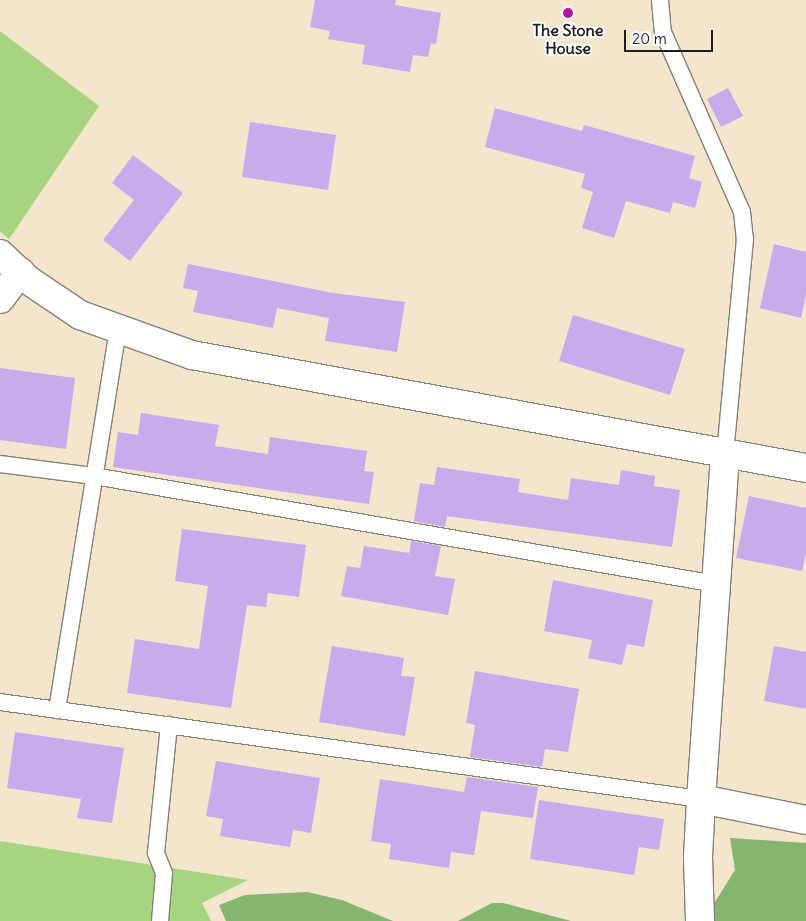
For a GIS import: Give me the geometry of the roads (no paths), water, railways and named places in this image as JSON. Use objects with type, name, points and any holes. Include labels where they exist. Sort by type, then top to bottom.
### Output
[{"type":"street","points":[[0,254],[20,272],[80,315],[192,355],[806,468]]},
{"type":"street","points":[[0,299],[20,272]]},
{"type":"street","points":[[700,921],[698,856],[701,799],[725,453]]},
{"type":"street","points":[[701,799],[806,820]]},
{"type":"lane","points":[[660,0],[663,32],[742,212],[745,239],[725,453]]},
{"type":"lane","points":[[57,710],[118,328]]},
{"type":"lane","points":[[0,464],[94,476],[716,584]]},
{"type":"lane","points":[[0,702],[701,799]]},
{"type":"lane","points":[[160,921],[164,873],[156,853],[169,725]]},
{"type":"place","name":"The Stone House","points":[[568,13]]}]
